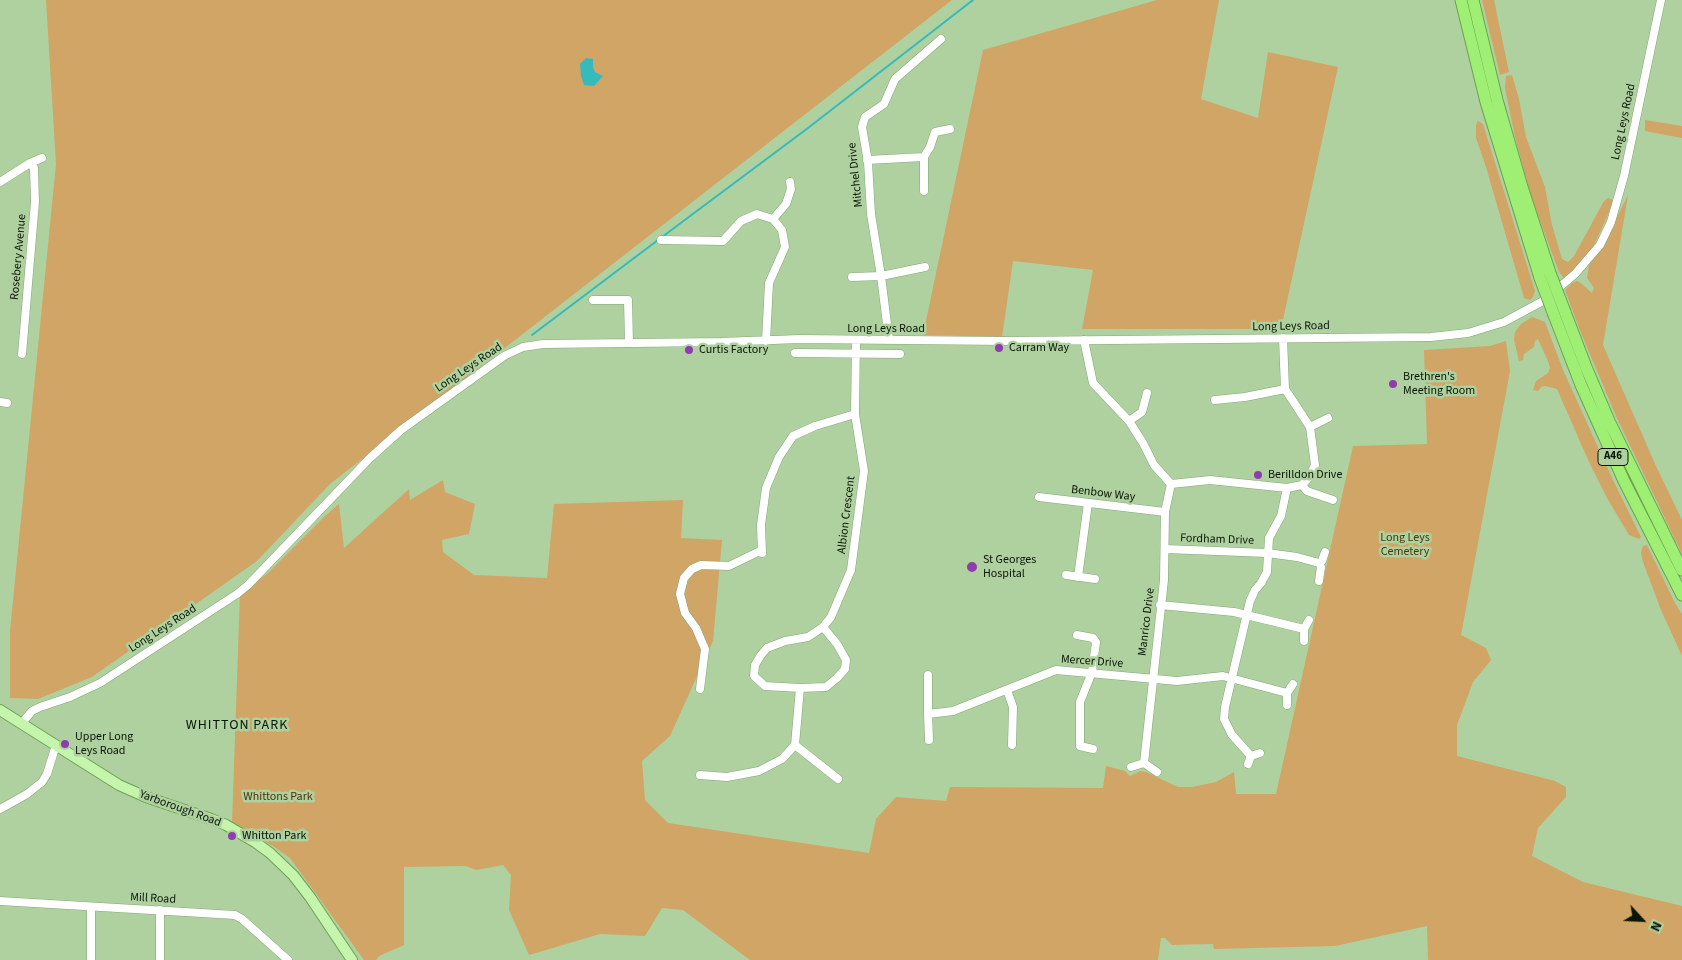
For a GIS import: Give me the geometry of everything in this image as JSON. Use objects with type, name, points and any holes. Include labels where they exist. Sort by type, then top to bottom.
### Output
[{"type":"highway","name":"A46","points":[[1461,0],[1486,102],[1559,314],[1581,385],[1624,481],[1682,595]]},
{"type":"highway","name":"A46","points":[[1473,0],[1497,100],[1545,276]]},
{"type":"highway","name":"A46","points":[[1559,314],[1682,570]]},
{"type":"main road","name":"Yarborough Road","points":[[0,710],[119,785],[146,797],[226,825],[270,853],[293,875],[310,897],[352,960]]},
{"type":"street","name":"Long Leys Road","points":[[22,723],[32,711],[70,698],[100,682],[238,594],[386,443],[420,416],[516,349],[544,344],[799,339],[1084,340],[1430,337],[1468,333],[1504,322],[1543,301],[1568,280],[1600,245],[1615,209],[1628,161],[1661,0]]},
{"type":"street","name":"Mitchel Drive","points":[[889,340],[871,214],[867,160],[862,127],[865,117],[884,104],[895,79],[941,39]]},
{"type":"street","points":[[924,191],[924,157],[930,148],[935,132],[950,129]]},
{"type":"street","points":[[867,160],[924,157]]},
{"type":"street","points":[[0,182],[30,163],[42,158]]},
{"type":"street","name":"Rosebery Avenue","points":[[22,354],[35,202],[34,168],[30,163]]},
{"type":"street","points":[[773,220],[786,204],[792,189],[790,182]]},
{"type":"street","points":[[661,240],[723,241],[741,221],[757,214],[773,220],[782,230],[784,247],[769,283],[766,341]]},
{"type":"street","points":[[852,277],[881,276],[925,267]]},
{"type":"street","points":[[593,300],[628,300],[629,343]]},
{"type":"street","points":[[1084,340],[1093,383],[1129,421],[1154,465],[1171,484],[1210,480],[1286,488],[1302,484],[1310,476],[1314,465],[1310,427],[1284,389],[1283,338]]},
{"type":"street","name":"Albion Crescent","points":[[824,628],[831,617],[851,570],[864,471],[855,414],[856,340]]},
{"type":"street","points":[[795,353],[900,354]]},
{"type":"street","points":[[1215,400],[1245,398],[1284,389]]},
{"type":"street","points":[[1129,421],[1142,412],[1147,393]]},
{"type":"street","points":[[700,689],[706,649],[696,628],[685,613],[680,594],[684,578],[692,568],[701,565],[729,566],[762,553],[761,525],[766,488],[779,457],[793,436],[814,426],[855,414]]},
{"type":"street","points":[[1310,427],[1328,418]]},
{"type":"street","name":"Manrico Drive","points":[[1144,763],[1164,580],[1166,549],[1165,512],[1171,484]]},
{"type":"street","points":[[1302,484],[1307,491],[1333,500]]},
{"type":"street","points":[[1251,756],[1232,735],[1224,719],[1225,708],[1250,601],[1254,590],[1261,583],[1266,572],[1268,538],[1281,516],[1286,488]]},
{"type":"street","name":"Benbow Way","points":[[1039,497],[1165,512]]},
{"type":"street","points":[[1078,577],[1088,503]]},
{"type":"street","name":"Fordham Drive","points":[[1166,549],[1267,553],[1297,557],[1319,563]]},
{"type":"street","points":[[1318,581],[1319,563],[1322,561],[1325,552]]},
{"type":"street","points":[[1066,575],[1094,579]]},
{"type":"street","points":[[1160,605],[1220,611],[1304,629]]},
{"type":"street","points":[[1304,641],[1304,629],[1309,620]]},
{"type":"street","points":[[824,628],[837,644],[846,660],[844,669],[826,687],[800,688],[765,686],[754,676],[755,665],[760,655],[767,648],[785,641],[808,637],[824,628]]},
{"type":"street","points":[[1077,635],[1094,638],[1096,642],[1092,672],[1080,702],[1080,746],[1093,749]]},
{"type":"street","name":"Mercer Drive","points":[[928,714],[952,711],[1056,670],[1177,681],[1217,676],[1232,678],[1287,694]]},
{"type":"street","points":[[928,675],[929,740]]},
{"type":"street","points":[[1287,706],[1287,694],[1293,684]]},
{"type":"street","points":[[700,775],[728,777],[759,771],[782,759],[795,745],[800,688]]},
{"type":"street","points":[[1007,690],[1013,707],[1012,745]]},
{"type":"street","points":[[0,809],[27,794],[42,782],[47,774],[56,745]]},
{"type":"street","points":[[795,745],[838,779]]},
{"type":"street","points":[[1251,756],[1260,753]]},
{"type":"street","points":[[1248,764],[1251,756]]},
{"type":"street","points":[[1131,767],[1144,763],[1156,772]]},
{"type":"street","name":"Mill Road","points":[[0,901],[235,915],[288,960]]},
{"type":"street","points":[[91,907],[91,960]]},
{"type":"street","points":[[160,910],[160,960]]},
{"type":"green space","points":[[46,0],[952,0],[330,484],[257,561],[92,677],[38,699],[10,698],[10,631],[56,164]]},
{"type":"green space","points":[[1157,0],[1219,0],[1201,99],[1258,118],[1268,52],[1338,67],[1281,329],[1082,329],[1093,270],[1013,261],[1002,337],[923,335],[983,50]]},
{"type":"green space","points":[[1482,0],[1494,0],[1509,72],[1500,75]]},
{"type":"green space","points":[[1512,75],[1519,99],[1526,137],[1545,187],[1552,225],[1562,259],[1568,262],[1574,256],[1604,201],[1608,198],[1613,200],[1595,243],[1585,258],[1565,279],[1559,272],[1531,196],[1515,137],[1505,88],[1506,76]]},
{"type":"green space","points":[[1645,120],[1682,126],[1682,138],[1645,131]]},
{"type":"green space","points":[[1478,121],[1483,124],[1535,291],[1530,300],[1524,298],[1476,138],[1476,125]]},
{"type":"green space","points":[[1628,195],[1603,345],[1682,520],[1682,554],[1616,416],[1565,290],[1577,281],[1592,293],[1594,288],[1587,278],[1589,265],[1604,243]]},
{"type":"green space","points":[[1532,317],[1545,322],[1563,370],[1641,537],[1639,539],[1629,535],[1607,498],[1557,389],[1545,386],[1541,387],[1538,391],[1533,390],[1536,381],[1548,373],[1550,368],[1538,339],[1535,341],[1534,347],[1524,354],[1523,360],[1519,361],[1514,340],[1515,332],[1521,324]]},
{"type":"green space","points":[[1506,341],[1510,371],[1461,635],[1486,648],[1491,660],[1473,682],[1457,725],[1457,756],[1555,781],[1566,787],[1566,797],[1538,828],[1532,856],[1583,882],[1682,906],[1682,960],[1428,960],[1427,926],[1335,946],[1214,949],[1213,944],[1172,945],[1165,938],[1161,938],[1158,960],[750,960],[683,910],[662,908],[645,936],[600,934],[529,955],[509,910],[511,875],[503,865],[476,870],[466,866],[404,867],[404,945],[379,956],[376,960],[364,960],[290,858],[232,823],[240,593],[267,574],[339,504],[344,548],[409,489],[410,500],[443,480],[445,492],[475,504],[469,534],[442,540],[443,552],[474,575],[547,578],[554,504],[683,500],[681,538],[722,540],[713,641],[670,736],[642,761],[645,800],[668,823],[869,853],[876,819],[896,797],[946,801],[950,787],[1103,788],[1106,766],[1125,771],[1130,776],[1140,771],[1146,772],[1178,787],[1192,787],[1216,782],[1234,772],[1236,794],[1276,794],[1353,446],[1427,444],[1424,350],[1490,346]]},
{"type":"green space","points":[[1647,545],[1682,614],[1682,656],[1661,610],[1643,562],[1642,548]]},
{"type":"water","points":[[586,58],[593,59],[595,72],[603,76],[594,86],[584,85],[581,76],[580,64]]},
{"type":"waterway","points":[[662,237],[808,128],[973,0]]},
{"type":"waterway","points":[[532,335],[658,240]]},
{"type":"place","name":"Carram Way","points":[[999,348]]},
{"type":"place","name":"Curtis Factory","points":[[689,350]]},
{"type":"place","name":"Brethren's Meeting Room","points":[[1393,384]]},
{"type":"place","name":"Berilldon Drive","points":[[1258,475]]},
{"type":"place","name":"St Georges Hospital","points":[[972,567]]},
{"type":"place","name":"Upper Long Leys Road","points":[[65,744]]},
{"type":"place","name":"Whitton Park","points":[[232,836]]},
{"type":"district","name":"WHITTON PARK","points":[[237,726]]},
{"type":"park label","name":"Long Leys Cemetery","points":[[1405,545]]},
{"type":"park label","name":"Whittons Park","points":[[278,797]]}]
